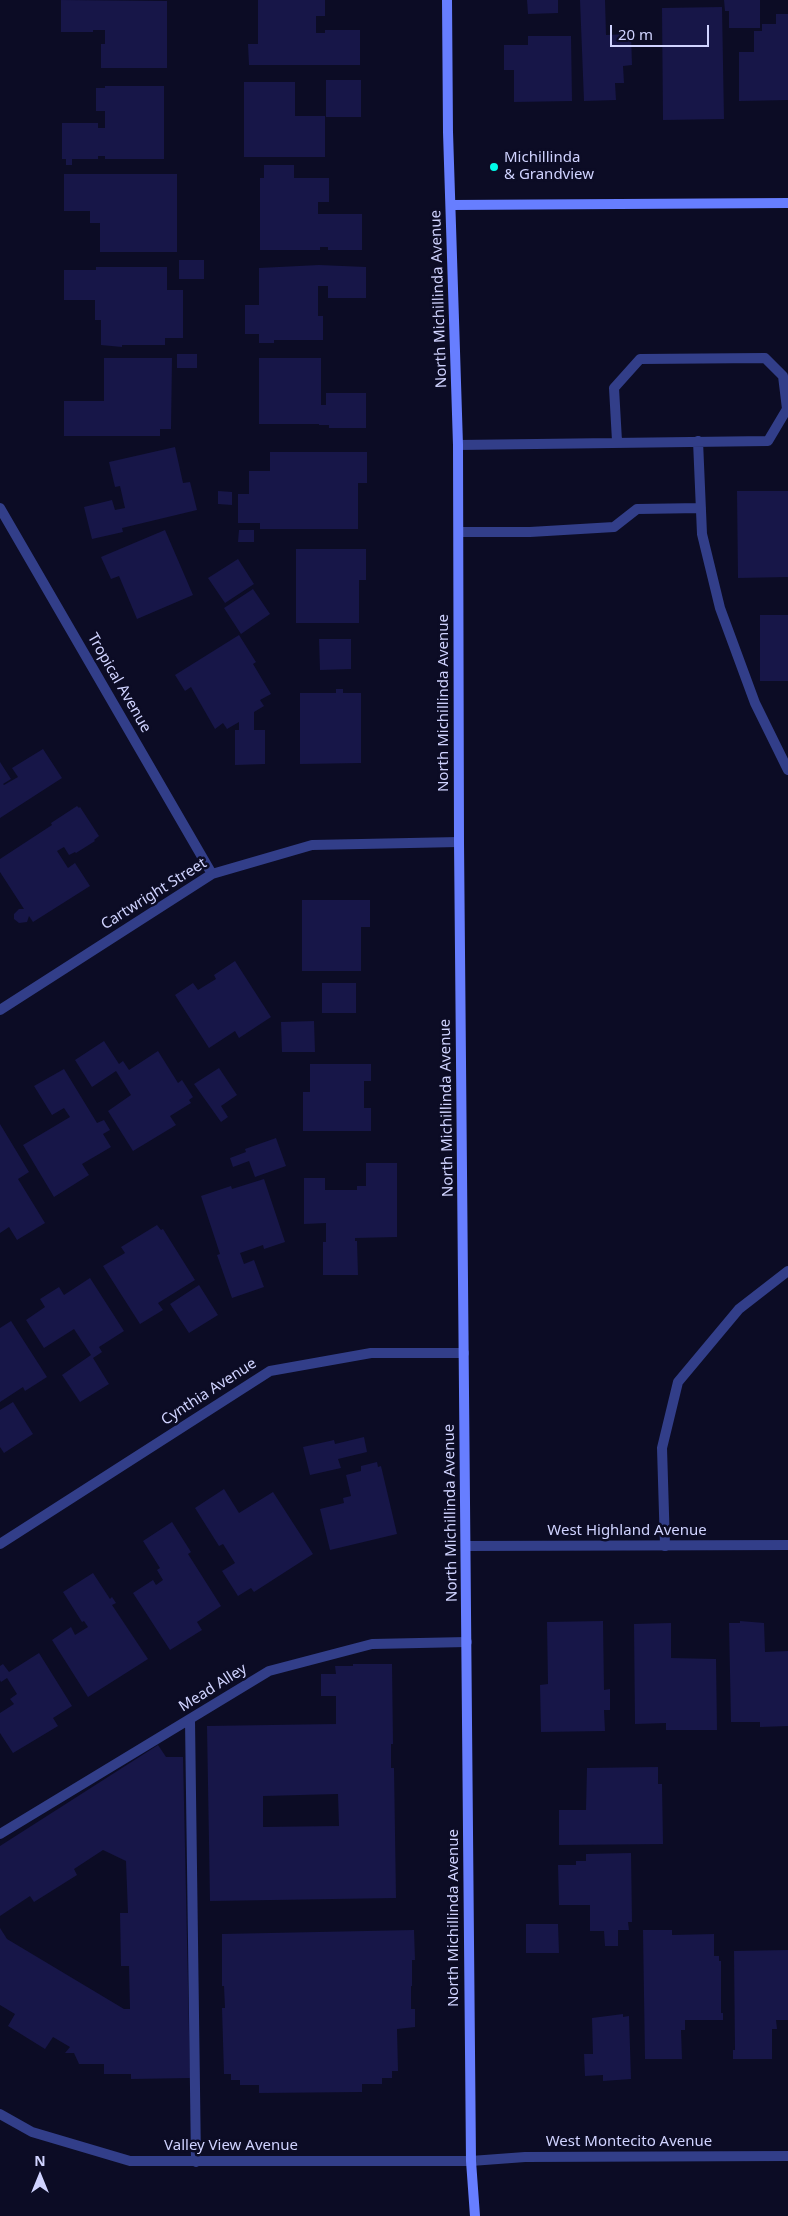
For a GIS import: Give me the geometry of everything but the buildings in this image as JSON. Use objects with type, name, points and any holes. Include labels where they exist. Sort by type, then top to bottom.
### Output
[{"type":"street","name":"North Michillinda Avenue","points":[[447,0],[448,132],[458,445],[459,842],[471,2160],[475,2216]]},
{"type":"street","points":[[451,205],[788,203]]},
{"type":"street","points":[[458,445],[616,441],[768,441],[787,409],[783,376],[764,358],[640,359],[614,388],[616,441]]},
{"type":"street","points":[[698,441],[702,534],[720,608],[754,703],[788,770]]},
{"type":"street","name":"Tropical Avenue","points":[[0,508],[212,874]]},
{"type":"street","points":[[459,532],[530,532],[614,527],[637,509],[701,508]]},
{"type":"street","name":"Cartwright Street","points":[[0,1010],[212,874],[312,845],[459,842]]},
{"type":"street","points":[[665,1546],[662,1448],[678,1382],[740,1309],[788,1271]]},
{"type":"street","name":"Cynthia Avenue","points":[[0,1544],[270,1370],[371,1353],[464,1353]]},
{"type":"street","name":"West Highland Avenue","points":[[466,1546],[788,1545]]},
{"type":"street","name":"Mead Alley","points":[[0,1834],[269,1671],[372,1644],[467,1642]]},
{"type":"street","points":[[190,1720],[196,2162]]},
{"type":"street","name":"Valley View Avenue","points":[[0,2114],[32,2132],[130,2161],[471,2160]]},
{"type":"street","name":"West Montecito Avenue","points":[[471,2160],[525,2157],[788,2156]]},
{"type":"place","name":"Michillinda & Grandview","points":[[494,167]]}]
